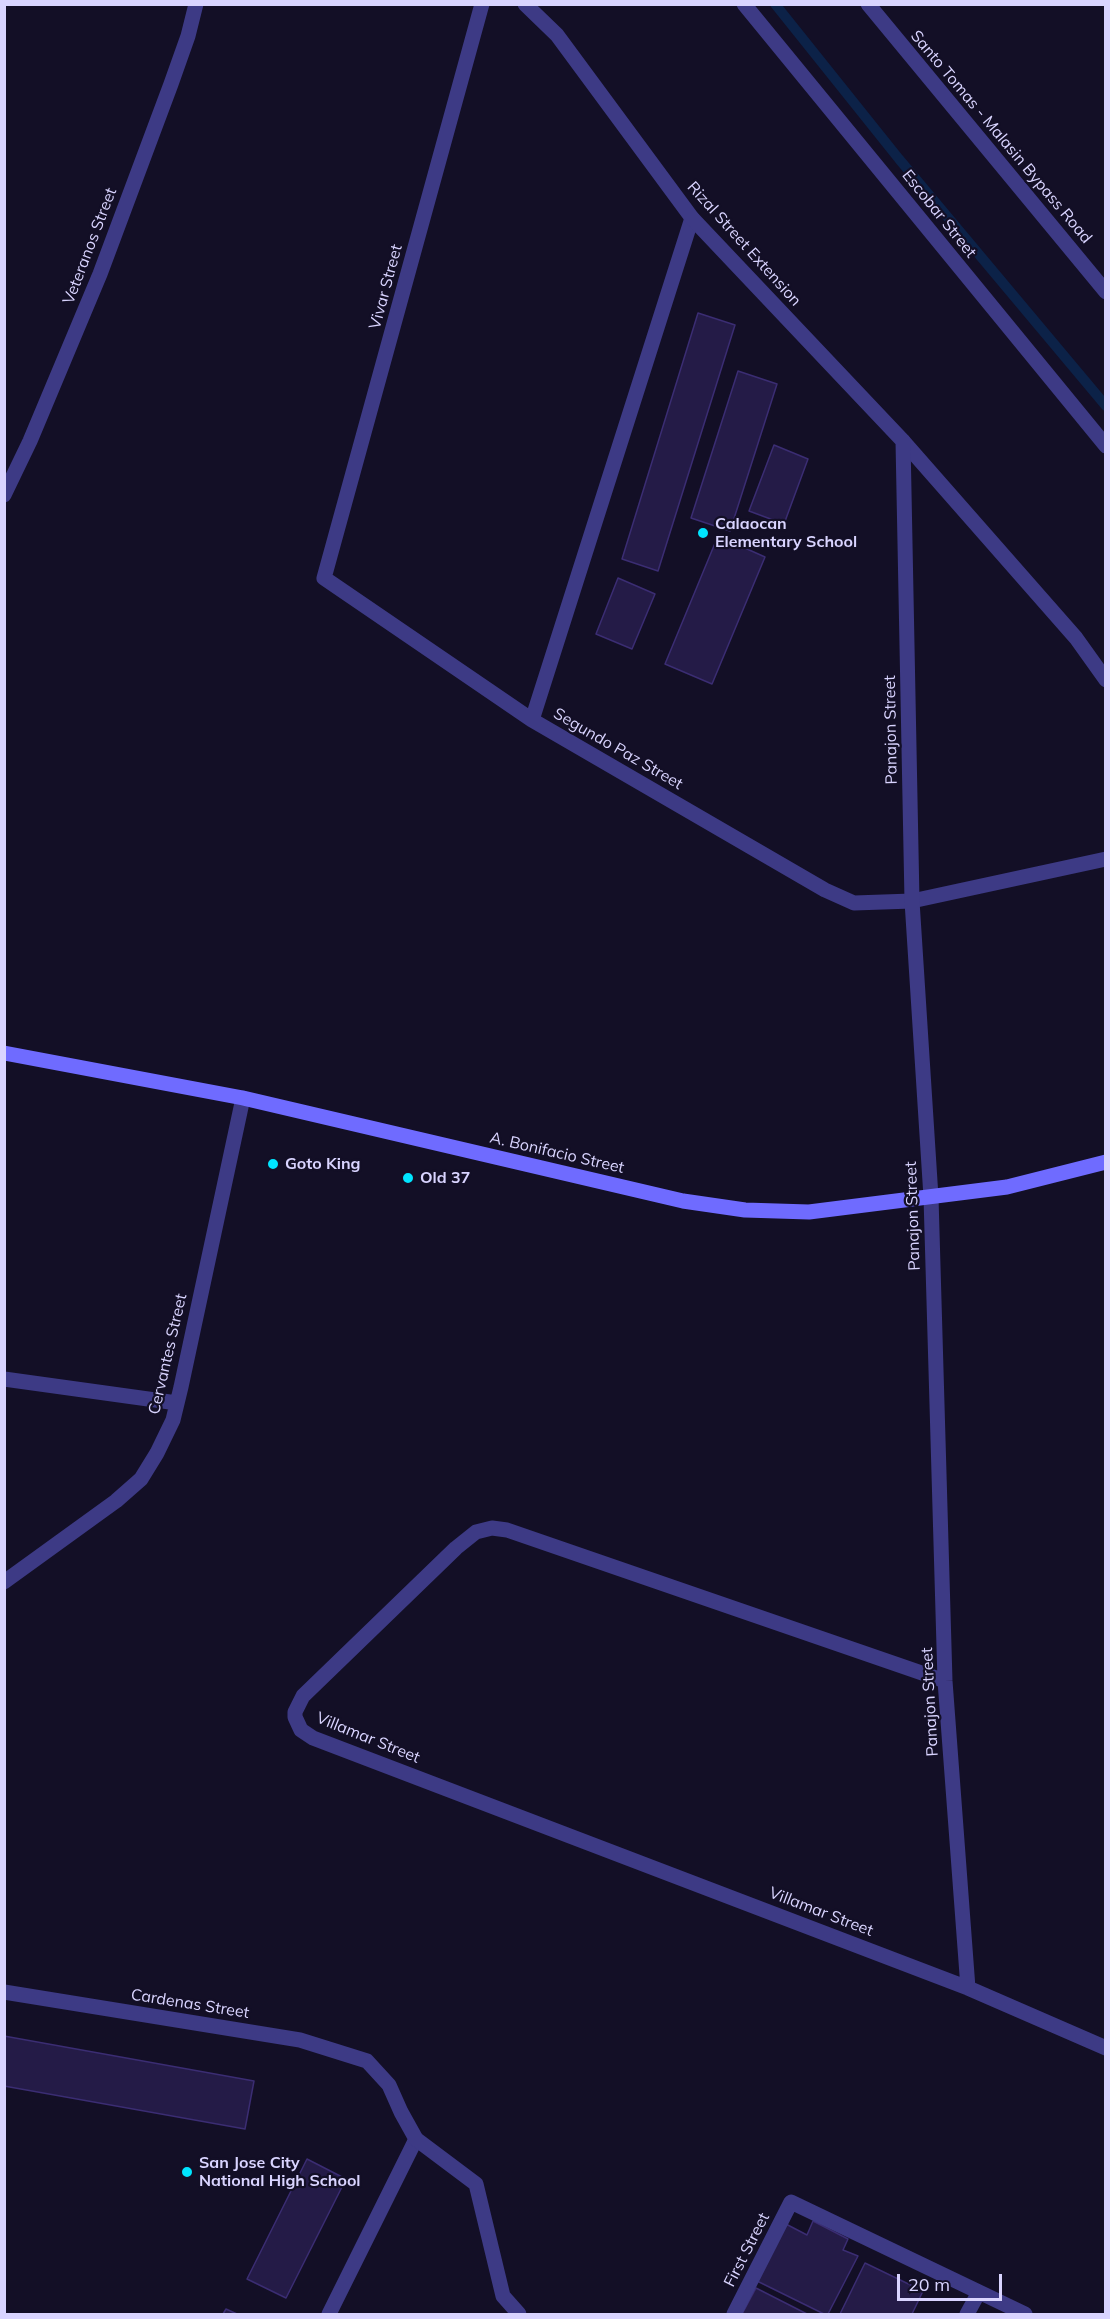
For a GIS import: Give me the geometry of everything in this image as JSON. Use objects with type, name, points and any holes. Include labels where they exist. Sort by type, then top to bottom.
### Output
[{"type":"main road","name":"A. Bonifacio Street","points":[[4,1053],[243,1098],[683,1201],[746,1210],[809,1212],[1007,1187],[1106,1162]]},
{"type":"street","name":"Veteranos Street","points":[[4,495],[30,441],[100,274],[174,74],[196,4]]},
{"type":"street","name":"Vivar Street","points":[[324,579],[482,4]]},
{"type":"street","name":"Rizal Street Extension","points":[[525,4],[557,35],[692,218],[903,441],[1077,638],[1106,680]]},
{"type":"street","name":"Escobar Street","points":[[744,4],[1106,446]]},
{"type":"street","name":"Santo Tomas - Malasin Bypass Road","points":[[868,4],[1106,292]]},
{"type":"street","points":[[532,720],[692,218]]},
{"type":"street","name":"Panajon Street","points":[[903,441],[912,901],[931,1197],[945,1681],[968,1988]]},
{"type":"street","name":"Segundo Paz Street","points":[[324,579],[532,720],[825,890],[854,903],[912,901],[1106,859]]},
{"type":"street","name":"Cervantes Street","points":[[4,1582],[117,1501],[141,1479],[158,1453],[177,1403],[243,1098]]},
{"type":"street","points":[[4,1379],[177,1403]]},
{"type":"street","name":"Villamar Street","points":[[945,1681],[507,1530],[492,1528],[476,1532],[456,1548],[303,1696],[295,1712],[295,1718],[301,1730],[313,1738],[968,1988],[1106,2048]]},
{"type":"street","name":"Cardenas Street","points":[[4,1992],[300,2040],[367,2061],[390,2085],[416,2139]]},
{"type":"street","points":[[329,2314],[416,2139],[476,2184],[503,2296],[519,2314]]},
{"type":"street","name":"First Street","points":[[734,2314],[791,2202],[979,2292]]},
{"type":"street","points":[[967,2314],[979,2292],[1025,2314]]},
{"type":"building","points":[[698,313],[735,325],[658,571],[622,559]]},
{"type":"building","points":[[738,371],[777,384],[730,531],[691,518]]},
{"type":"building","points":[[774,445],[808,459],[784,524],[749,511]]},
{"type":"building","points":[[718,536],[765,557],[712,684],[665,664]]},
{"type":"building","points":[[618,578],[655,594],[632,649],[596,634]]},
{"type":"building","points":[[4,2036],[254,2081],[245,2129],[4,2086]]},
{"type":"building","points":[[307,2159],[346,2179],[286,2298],[247,2279]]},
{"type":"building","points":[[813,2221],[848,2239],[843,2250],[858,2256],[828,2314],[755,2280],[784,2223],[807,2235]]},
{"type":"building","points":[[865,2263],[923,2291],[912,2314],[840,2314]]},
{"type":"building","points":[[756,2288],[807,2314],[742,2314]]},
{"type":"building","points":[[226,2309],[237,2314],[223,2314]]},
{"type":"waterway","points":[[775,4],[899,159],[1106,406]]},
{"type":"place","name":"Calaocan Elementary School","points":[[703,533]]},
{"type":"place","name":"Goto King","points":[[273,1164]]},
{"type":"place","name":"Old 37","points":[[408,1178]]},
{"type":"place","name":"San Jose City National High School","points":[[187,2172]]}]
